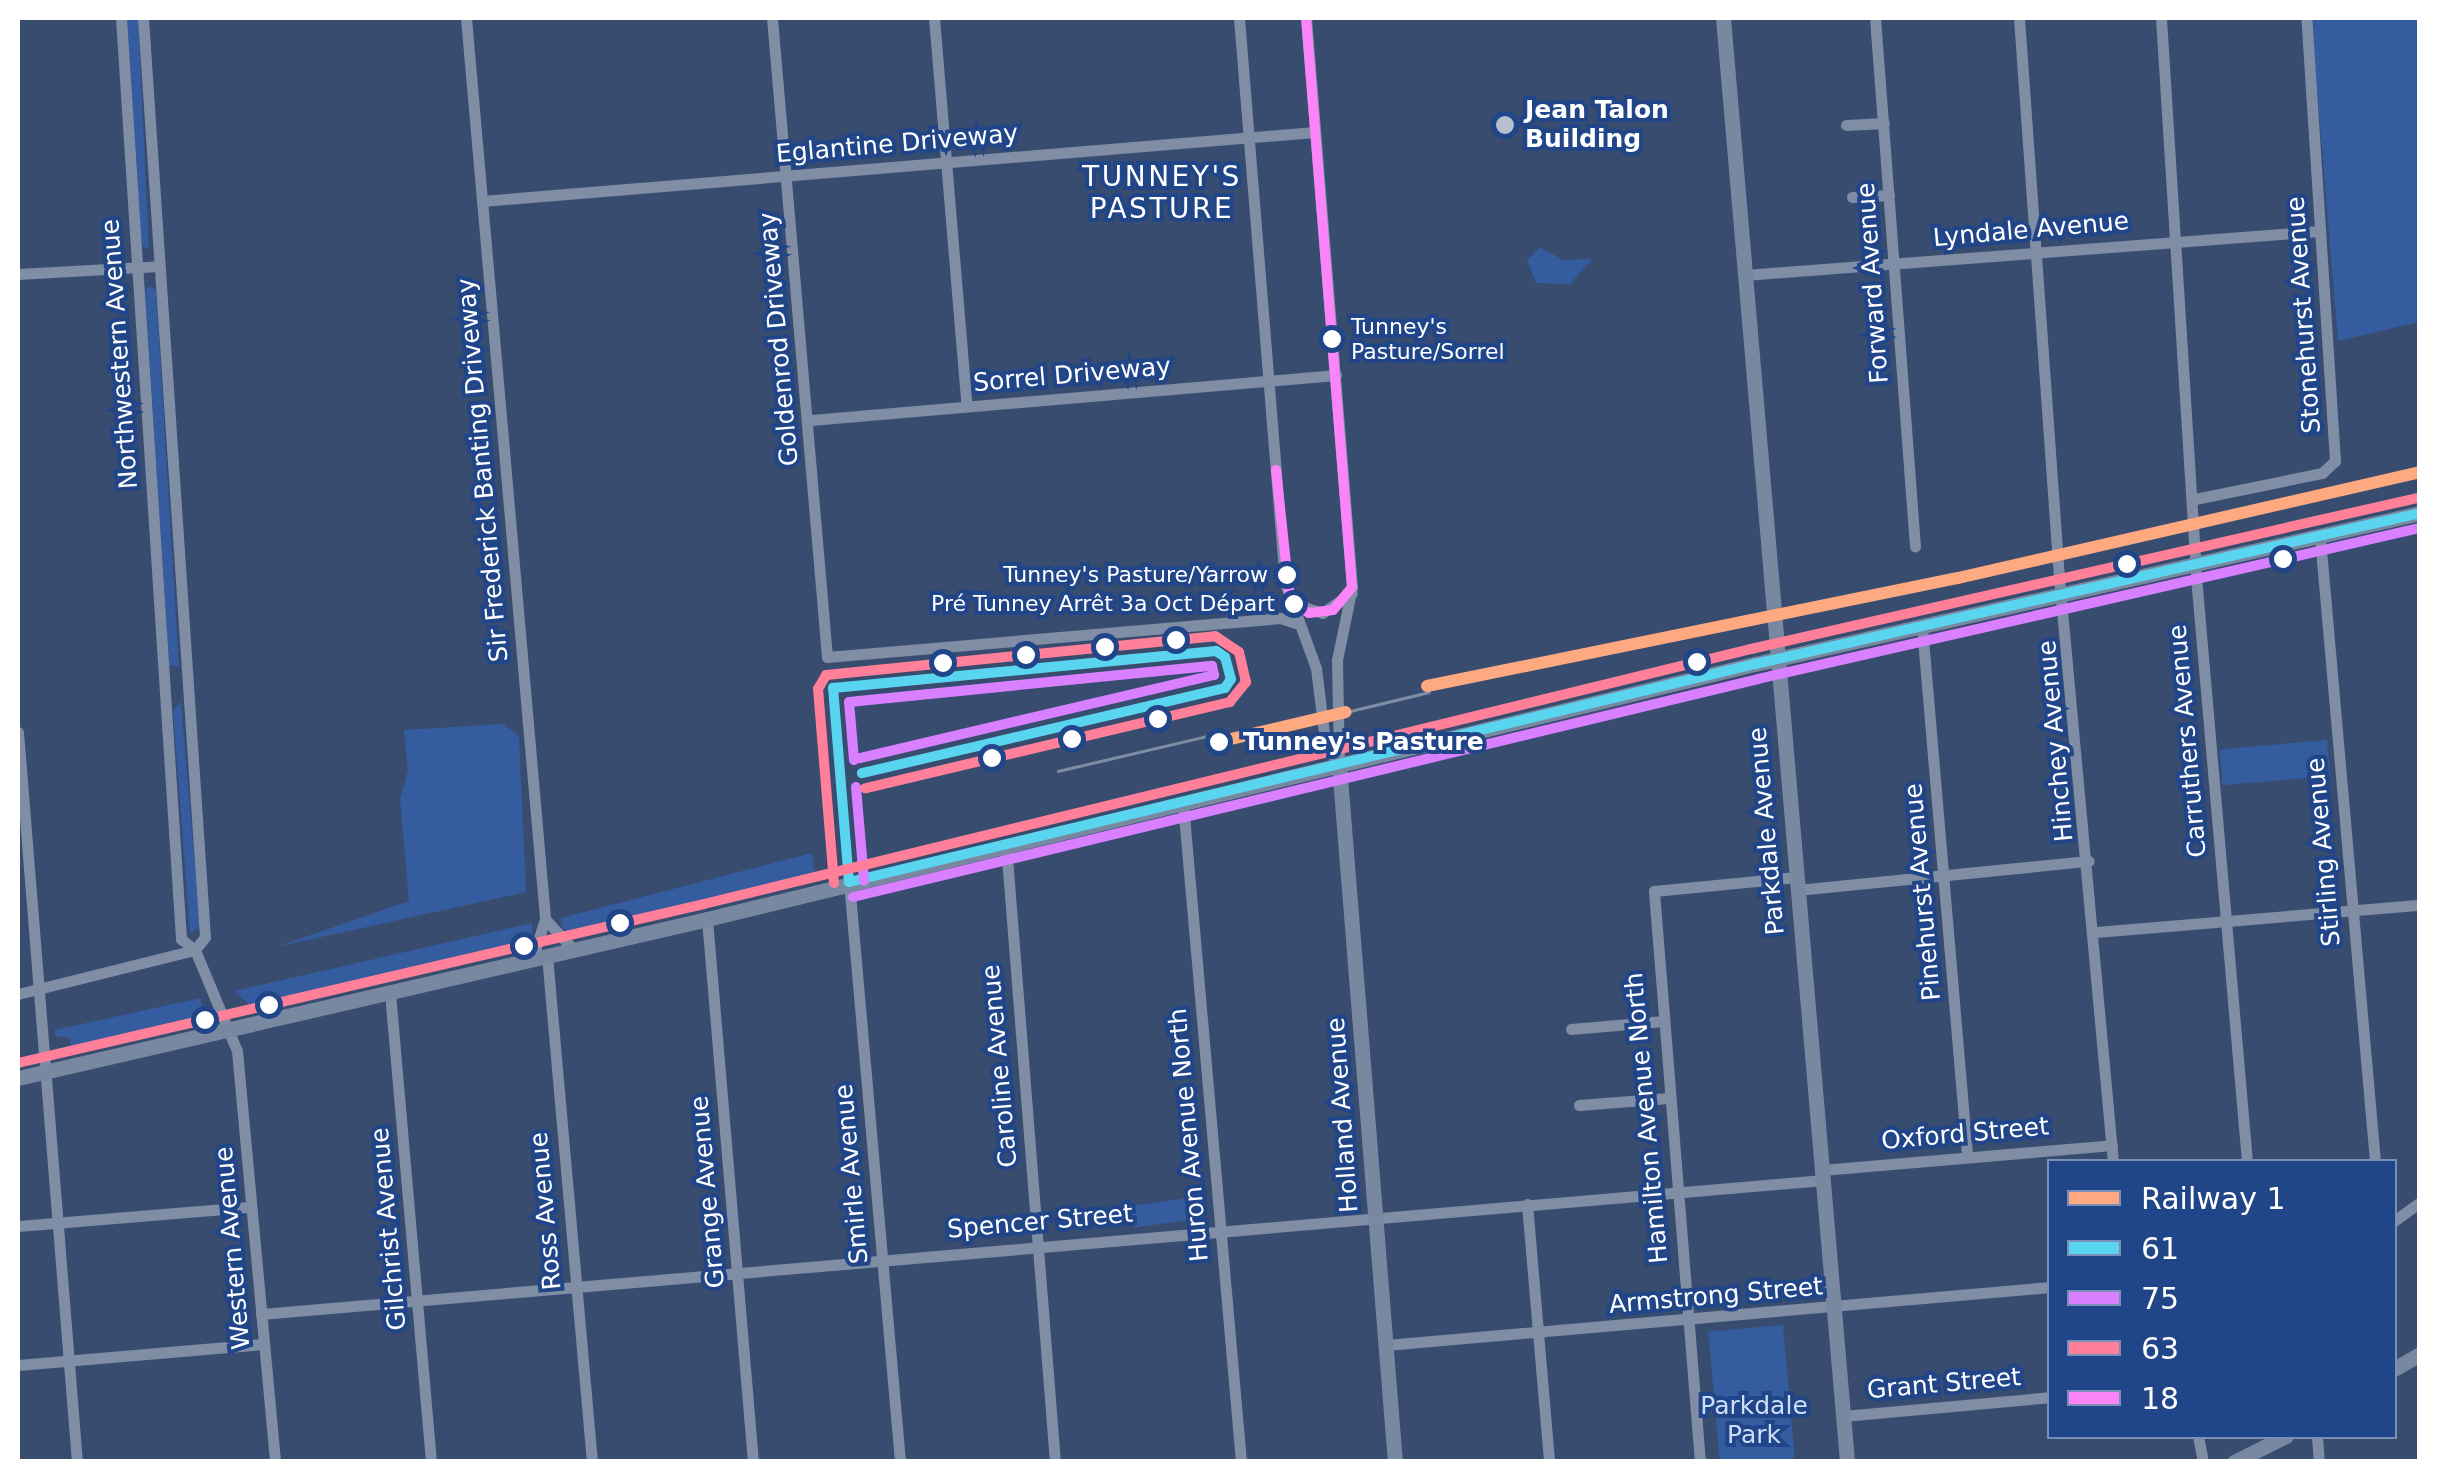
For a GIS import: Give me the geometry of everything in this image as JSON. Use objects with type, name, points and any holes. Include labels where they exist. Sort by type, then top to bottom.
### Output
[{"type":"main road","name":"Parkdale Avenue","points":[[1723,18],[1847,1462]]},
{"type":"main road","points":[[18,1078],[707,919],[1778,659],[2198,568],[2420,513]]},
{"type":"main road","name":"Holland Avenue","points":[[1339,765],[1395,1462]]},
{"type":"main road","points":[[2397,1365],[2420,1354]]},
{"type":"main road","points":[[2234,1462],[2278,1439]]},
{"type":"street","name":"Northwestern Avenue","points":[[121,18],[181,940],[195,950],[232,1031]]},
{"type":"street","name":"Northwestern Avenue","points":[[142,18],[205,937],[195,950]]},
{"type":"street","name":"Sir Frederick Banting Driveway","points":[[466,18],[545,919],[539,958]]},
{"type":"street","name":"Goldenrod Driveway","points":[[772,18],[812,420],[827,657],[1280,618],[1299,624]]},
{"type":"street","points":[[934,18],[967,407]]},
{"type":"street","points":[[1239,18],[1290,601],[1320,691],[1324,732],[1339,765]]},
{"type":"street","points":[[1306,18],[1352,593],[1338,652],[1342,727],[1339,765]]},
{"type":"street","name":"Forward Avenue","points":[[1876,18],[1915,546]]},
{"type":"street","name":"Hinchey Avenue","points":[[2019,18],[2059,572],[2096,932],[2113,1159]]},
{"type":"street","name":"Carruthers Avenue","points":[[2162,18],[2198,568],[2247,1159]]},
{"type":"street","name":"Stonehurst Avenue","points":[[2195,499],[2322,473],[2336,461],[2306,18]]},
{"type":"street","points":[[1846,125],[1884,123]]},
{"type":"street","name":"Eglantine Driveway","points":[[482,201],[1315,132]]},
{"type":"street","points":[[1852,196],[1889,195]]},
{"type":"street","name":"Lyndale Avenue","points":[[1745,275],[2320,232]]},
{"type":"street","points":[[18,274],[159,266]]},
{"type":"street","name":"Sorrel Driveway","points":[[812,420],[1336,376]]},
{"type":"street","name":"Stirling Avenue","points":[[2320,538],[2375,1159]]},
{"type":"street","points":[[1290,601],[1322,613],[1352,593]]},
{"type":"street","name":"Pinehurst Avenue","points":[[1922,626],[1967,1154]]},
{"type":"street","points":[[165,688],[187,686]]},
{"type":"street","points":[[18,732],[36,1006],[77,1462]]},
{"type":"street","name":"Huron Avenue North","points":[[1183,804],[1241,1462]]},
{"type":"street","name":"Caroline Avenue","points":[[1006,846],[1055,1462]]},
{"type":"street","points":[[1797,884],[2089,860]]},
{"type":"street","name":"Smirle Avenue","points":[[849,882],[900,1462]]},
{"type":"street","name":"Hamilton Avenue North","points":[[1700,1462],[1654,891],[1797,884]]},
{"type":"street","points":[[2096,932],[2420,905]]},
{"type":"street","points":[[545,919],[574,950]]},
{"type":"street","name":"Grange Avenue","points":[[707,919],[754,1462]]},
{"type":"street","points":[[18,994],[195,950]]},
{"type":"street","name":"Ross Avenue","points":[[539,958],[592,1462]]},
{"type":"street","name":"Gilchrist Avenue","points":[[390,993],[431,1462]]},
{"type":"street","points":[[1571,1030],[1664,1022]]},
{"type":"street","name":"Western Avenue","points":[[232,1031],[275,1462]]},
{"type":"street","points":[[1579,1106],[1669,1098]]},
{"type":"street","name":"Oxford Street","points":[[1822,1175],[1967,1154],[2112,1145]]},
{"type":"street","name":"Spencer Street","points":[[261,1314],[1822,1175]]},
{"type":"street","points":[[2397,1219],[2420,1202]]},
{"type":"street","points":[[1527,1204],[1549,1462]]},
{"type":"street","points":[[18,1226],[250,1206]]},
{"type":"street","name":"Armstrong Street","points":[[1386,1345],[2047,1286]]},
{"type":"street","points":[[18,1365],[264,1344]]},
{"type":"street","name":"Grant Street","points":[[1843,1416],[2047,1397]]},
{"type":"green space","points":[[126,18],[138,18],[149,249],[140,245]]},
{"type":"green space","points":[[2311,18],[2419,18],[2419,322],[2338,341]]},
{"type":"green space","points":[[1540,247],[1563,260],[1592,259],[1570,284],[1536,283],[1527,260]]},
{"type":"green space","points":[[149,286],[156,290],[179,667],[169,665],[145,291]]},
{"type":"green space","points":[[181,703],[200,927],[190,933],[173,710]]},
{"type":"green space","points":[[504,724],[519,737],[526,892],[276,947],[409,901],[400,799],[408,771],[404,730]]},
{"type":"green space","points":[[2327,740],[2330,776],[2223,785],[2219,749]]},
{"type":"green space","points":[[812,853],[815,876],[602,932],[578,936],[562,928],[561,918]]},
{"type":"green space","points":[[532,923],[533,936],[523,949],[282,1004],[252,1007],[234,991]]},
{"type":"green space","points":[[200,998],[204,1012],[194,1026],[72,1054],[70,1038],[55,1036],[55,1030]]},
{"type":"green space","points":[[1202,1196],[1205,1218],[1134,1228],[1131,1206]]},
{"type":"green space","name":"Parkdale Park","points":[[1783,1325],[1795,1458],[1720,1462],[1708,1332]]},
{"type":"tram line","points":[[1346,712],[1429,692]]},
{"type":"tram line","points":[[1058,771],[1216,734]]},
{"type":"rail line","name":"1","points":[[1427,686],[1958,578],[2420,472]]},
{"type":"rail line","name":"1","points":[[1218,742],[1346,712]]},
{"type":"transit line","name":"18","points":[[1276,470],[1290,601],[1309,613],[1333,610],[1352,587],[1306,18]]},
{"type":"transit line","name":"63","points":[[18,1063],[704,904],[1751,649],[2417,498]]},
{"type":"transit line","name":"61","points":[[849,882],[1755,664],[2420,513]]},
{"type":"transit line","name":"75","points":[[853,897],[1758,679],[2420,528]]},
{"type":"transit line","name":"63","points":[[834,883],[818,689],[826,675],[1215,636],[1239,652],[1246,682],[1230,702],[865,788]]},
{"type":"transit line","name":"61","points":[[849,882],[833,688],[1216,651],[1225,657],[1231,679],[1225,688],[862,773]]},
{"type":"transit line","name":"75","points":[[854,760],[849,702],[1212,666],[1214,675],[859,758]]},
{"type":"transit line","name":"75","points":[[856,787],[864,881]]},
{"type":"place","name":"Jean Talon Building","points":[[1505,125]]},
{"type":"place","name":"Tunney's Pasture/Sorrel","points":[[1332,339]]},
{"type":"place","name":"Tunney's Pasture/Yarrow","points":[[1287,575]]},
{"type":"place","name":"Pré Tunney Arrêt 3a Oct Départ","points":[[1294,604]]},
{"type":"place","name":"Tunney's Pasture","points":[[1219,742]]},
{"type":"district","name":"TUNNEY'S PASTURE","points":[[1162,193]]}]
